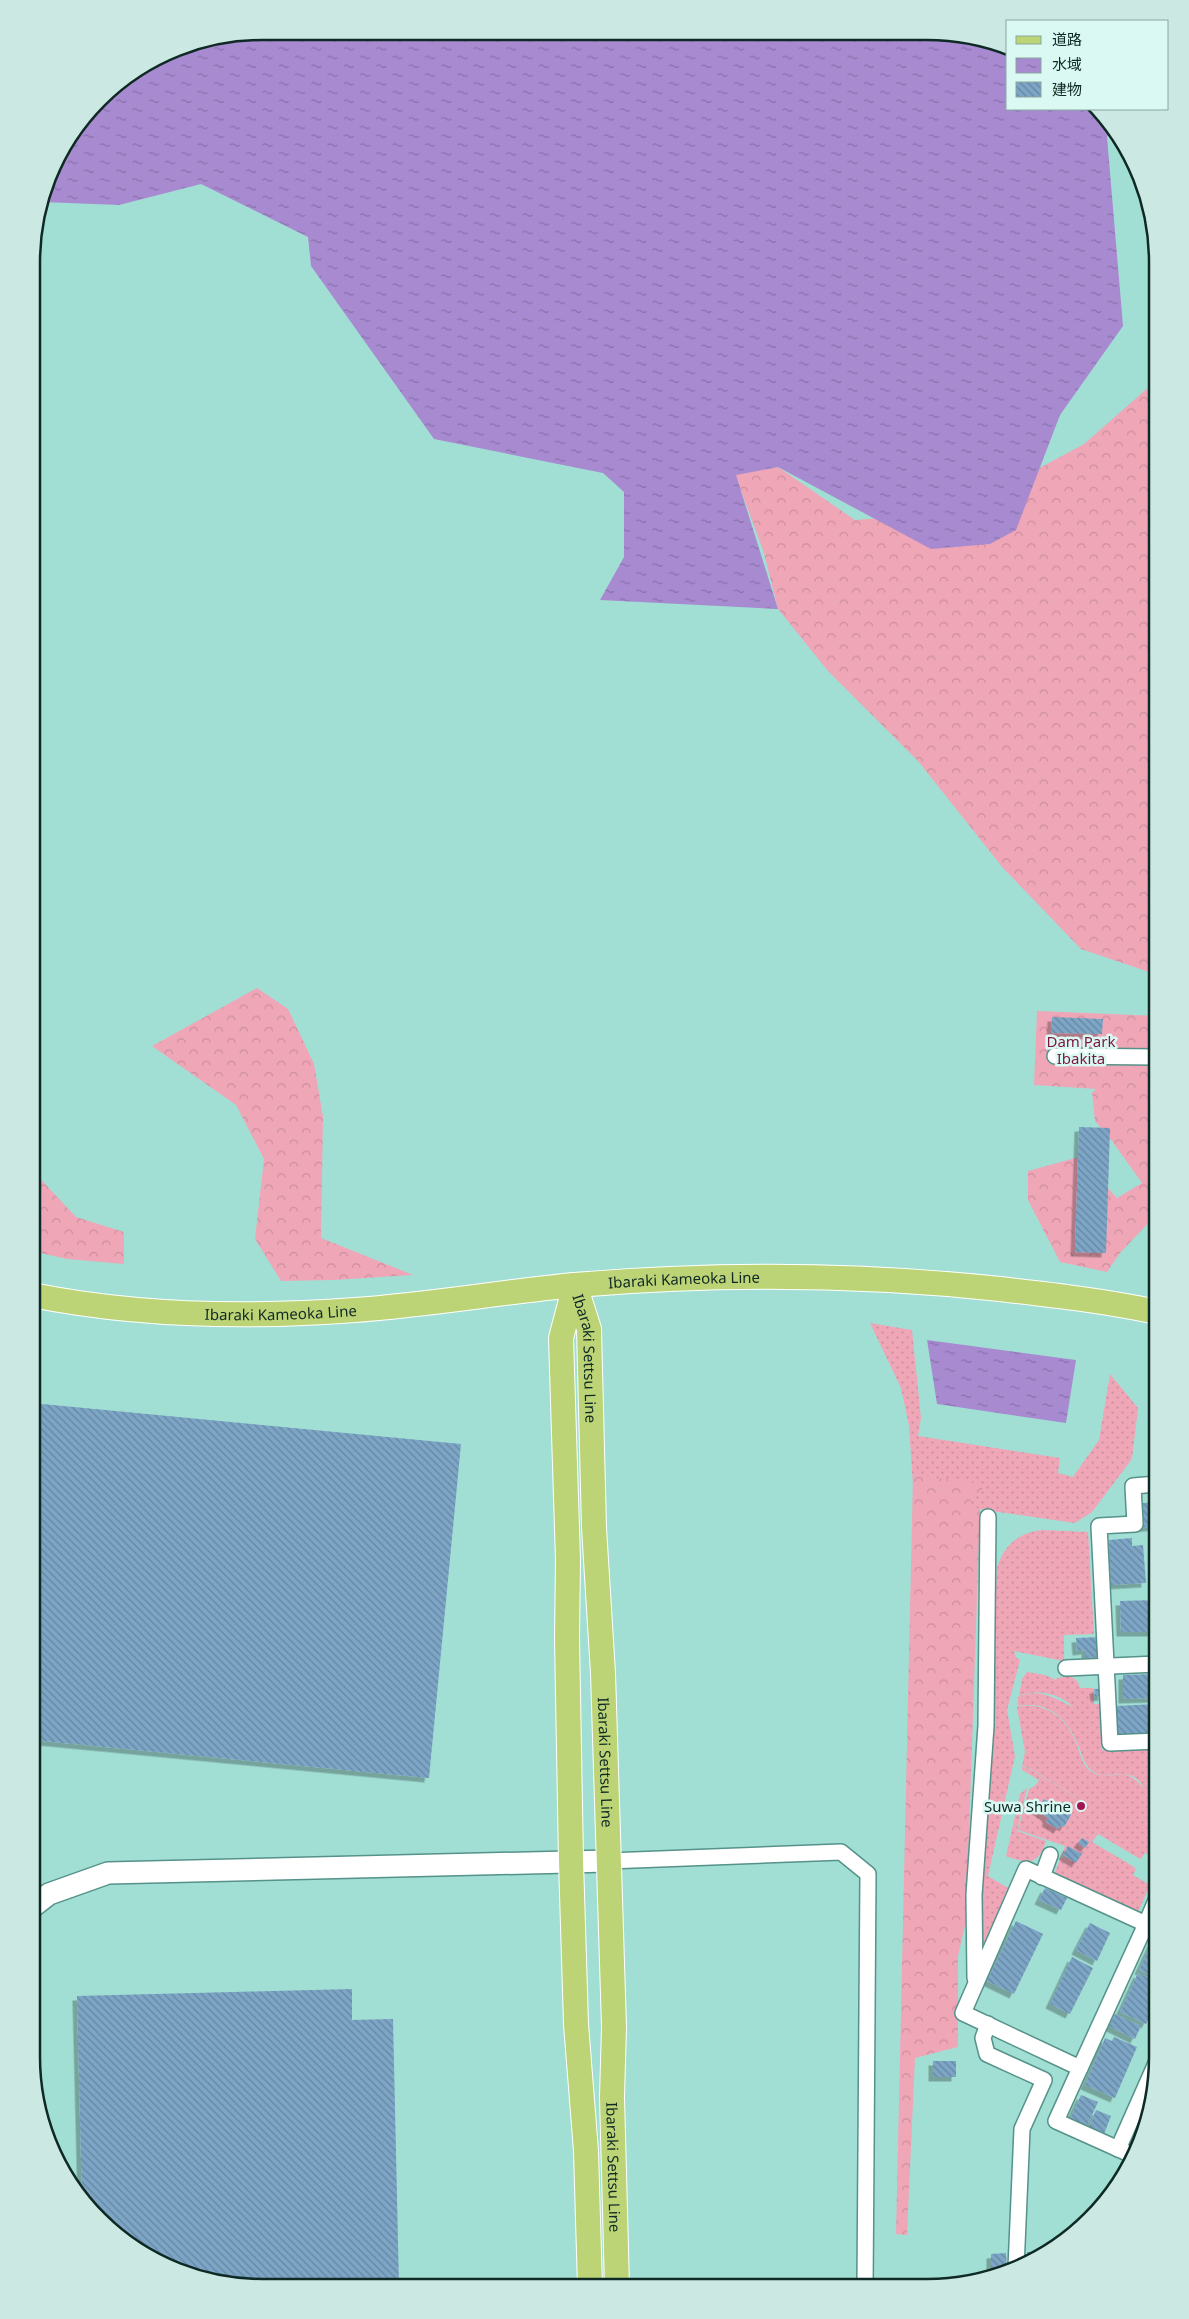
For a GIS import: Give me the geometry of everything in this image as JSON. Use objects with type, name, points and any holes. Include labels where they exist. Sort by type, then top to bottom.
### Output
[{"type":"main road","name":"Ibaraki Kameoka Line","points":[[40,1297],[97,1308],[288,1314],[357,1310],[575,1285],[723,1278],[897,1280],[1060,1296],[1149,1311]]},
{"type":"main road","name":"Ibaraki Settsu Line","points":[[575,1285],[589,1329],[594,1528],[603,1673],[614,2027],[612,2097],[617,2279]]},
{"type":"main road","name":"Ibaraki Settsu Line","points":[[575,1285],[562,1338],[568,1560],[567,1638],[571,1861],[576,2024],[586,2151],[590,2279]]},
{"type":"street","points":[[1055,1056],[1149,1057]]},
{"type":"street","points":[[1149,1485],[1133,1486],[1135,1524],[1100,1526],[1110,1743],[1149,1741]]},
{"type":"street","points":[[976,1984],[974,1895],[986,1726],[981,1532],[988,1517]]},
{"type":"street","points":[[1066,1668],[1149,1664]]},
{"type":"street","points":[[40,1901],[49,1894],[108,1873],[608,1861],[841,1852],[868,1874],[865,2279]]},
{"type":"street","points":[[1042,1877],[1050,1855]]},
{"type":"street","points":[[1080,2068],[963,2013],[1026,1869],[1149,1926]]},
{"type":"street","points":[[1127,2153],[1056,2121],[1080,2068],[1149,1933]]},
{"type":"street","points":[[988,2024],[983,2038],[987,2054],[1044,2080],[1022,2129],[1016,2260]]},
{"type":"street","points":[[1118,2149],[1148,2082]]},
{"type":"green space","points":[[1149,387],[1149,972],[1081,949],[1003,868],[918,761],[828,671],[778,609],[764,553],[735,474],[778,467],[855,520],[958,512],[1084,444]]},
{"type":"green space","points":[[257,988],[288,1009],[314,1064],[323,1117],[321,1238],[413,1275],[281,1281],[255,1239],[264,1159],[236,1105],[152,1046]]},
{"type":"green space","name":"Dam Park Ibakita","points":[[1037,1011],[1149,1016],[1149,1222],[1120,1253],[1107,1272],[1060,1262],[1028,1200],[1028,1171],[1079,1157],[1117,1198],[1142,1183],[1095,1121],[1092,1093],[1096,1089],[1034,1085]]},
{"type":"green space","points":[[40,1179],[76,1217],[124,1232],[124,1264],[67,1259],[40,1253]]},
{"type":"green space","points":[[870,1323],[912,1330],[921,1418],[918,1436],[1060,1458],[1058,1473],[1073,1477],[1099,1440],[1110,1374],[1138,1408],[1132,1459],[1092,1512],[1075,1523],[914,1500],[909,1426],[901,1388]]},
{"type":"green space","points":[[913,1475],[983,1484],[982,1491],[972,1495],[971,1504],[980,1510],[966,1921],[958,1956],[958,2047],[915,2058],[907,2235],[896,2234]]},
{"type":"green space","points":[[1042,1530],[1088,1532],[1094,1634],[1064,1635],[1064,1661],[1014,1651],[1016,1657],[1020,1660],[1007,1710],[1015,1756],[988,1876],[1008,1888],[982,1951],[979,1950],[997,1568],[1004,1553],[1013,1542],[1026,1534]]},
{"type":"green space","name":"Suwa Shrine","points":[[1027,1672],[1045,1675],[1056,1680],[1057,1678],[1071,1676],[1078,1682],[1080,1688],[1094,1688],[1094,1704],[1099,1704],[1102,1750],[1149,1750],[1149,1855],[1145,1853],[1141,1859],[1098,1834],[1092,1842],[1131,1865],[1136,1869],[1133,1875],[1149,1884],[1138,1912],[1054,1875],[1061,1857],[1068,1860],[1062,1856],[1065,1846],[1018,1830],[1029,1789],[1035,1786],[1039,1780],[1022,1770],[1022,1767],[1028,1768],[1108,1816],[1029,1768],[1022,1766],[1025,1752],[1017,1707],[1038,1707],[1055,1714],[1062,1720],[1056,1714],[1048,1709],[1039,1706],[1029,1705],[1018,1706],[1018,1697],[1026,1694],[1019,1696],[1022,1679]],"holes":[[[1034,1693],[1048,1694],[1062,1699],[1074,1707],[1047,1695]],[[1063,1721],[1069,1728],[1075,1737],[1087,1766],[1092,1771],[1103,1775],[1093,1773],[1087,1768],[1073,1736]],[[1123,1775],[1132,1776],[1144,1788],[1134,1779]],[[1044,1799],[1056,1806],[1058,1802],[1070,1809],[1068,1813],[1071,1815],[1064,1827],[1046,1822],[1048,1818],[1037,1810]]]},
{"type":"green space","points":[[1027,1788],[1017,1831],[1046,1841],[1036,1859],[1020,1861],[1006,1856],[1020,1794]]},
{"type":"water","points":[[247,40],[942,40],[970,44],[1006,55],[1006,110],[1089,110],[1108,134],[1107,137],[1123,326],[1060,415],[1016,530],[990,544],[931,549],[778,467],[736,475],[778,609],[600,600],[624,557],[624,492],[603,473],[434,439],[311,266],[308,237],[201,184],[119,205],[49,202],[57,177],[70,151],[86,127],[105,105],[139,77],[164,63],[191,52],[219,44]]},
{"type":"water","points":[[927,1340],[1076,1360],[1066,1423],[937,1404]]},
{"type":"building","points":[[1052,1017],[1103,1019],[1102,1034],[1051,1033]]},
{"type":"building","points":[[1079,1127],[1110,1128],[1106,1253],[1075,1252]]},
{"type":"building","points":[[40,1404],[461,1444],[429,1778],[40,1741]]},
{"type":"building","points":[[1149,1502],[1149,1527],[1139,1528],[1137,1504]]},
{"type":"building","points":[[1132,1538],[1132,1546],[1143,1545],[1146,1583],[1111,1585],[1109,1540]]},
{"type":"building","points":[[1149,1600],[1149,1632],[1121,1632],[1120,1601]]},
{"type":"building","points":[[1101,1637],[1102,1657],[1086,1658],[1086,1650],[1077,1651],[1076,1638]]},
{"type":"building","points":[[1149,1674],[1149,1698],[1123,1699],[1123,1675]]},
{"type":"building","points":[[1094,1689],[1102,1689],[1103,1696],[1095,1697]]},
{"type":"building","points":[[1149,1704],[1149,1735],[1117,1737],[1116,1706]]},
{"type":"building","points":[[1044,1799],[1056,1806],[1058,1802],[1070,1809],[1068,1813],[1071,1815],[1064,1827],[1061,1825],[1058,1829],[1046,1822],[1048,1818],[1037,1810]]},
{"type":"building","points":[[1082,1838],[1089,1842],[1085,1848],[1078,1843]]},
{"type":"building","points":[[1068,1846],[1082,1854],[1076,1863],[1063,1855]]},
{"type":"building","points":[[1045,1888],[1067,1898],[1061,1910],[1039,1900]]},
{"type":"building","points":[[1016,1921],[1043,1934],[1014,1994],[987,1981]]},
{"type":"building","points":[[1090,1923],[1110,1933],[1097,1961],[1076,1950]]},
{"type":"building","points":[[1149,1948],[1149,1974],[1139,1970]]},
{"type":"building","points":[[1072,1957],[1093,1968],[1070,2014],[1050,2004]]},
{"type":"building","points":[[1138,1973],[1149,1978],[1149,2018],[1146,2024],[1120,2012]]},
{"type":"building","points":[[352,1989],[352,2020],[393,2019],[399,2279],[247,2279],[219,2275],[191,2267],[164,2256],[139,2242],[116,2224],[82,2186],[77,1996]]},
{"type":"building","points":[[1115,2014],[1141,2026],[1135,2039],[1109,2026]]},
{"type":"building","points":[[1114,2037],[1137,2047],[1115,2098],[1085,2085],[1105,2038],[1112,2041]]},
{"type":"building","points":[[933,2061],[956,2061],[956,2077],[933,2077]]},
{"type":"building","points":[[1081,2095],[1098,2102],[1087,2126],[1070,2119]]},
{"type":"building","points":[[1096,2110],[1111,2116],[1104,2134],[1089,2127]]},
{"type":"building","points":[[1006,2253],[1007,2264],[991,2269],[991,2254]]},
{"type":"place","name":"Suwa Shrine","points":[[1081,1806]]}]
